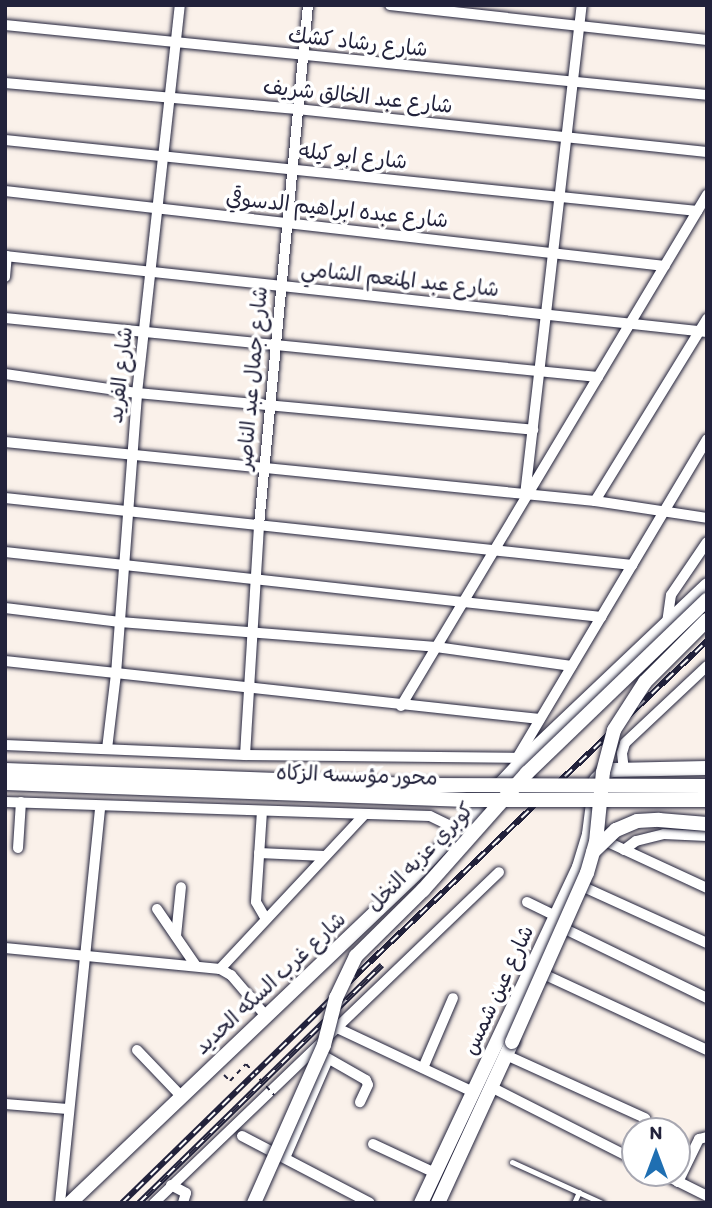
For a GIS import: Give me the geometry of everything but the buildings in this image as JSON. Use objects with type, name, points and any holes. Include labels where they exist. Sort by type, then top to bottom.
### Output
[{"type":"main road","name":"شارع غرب السكه الحديد","points":[[70,1203],[459,830],[521,758],[667,627],[707,586]]},
{"type":"main road","name":"كوبري عزبه النخل","points":[[254,1203],[324,1045],[336,998],[356,956],[423,890],[527,773],[707,600]]},
{"type":"main road","points":[[593,853],[603,772],[614,730],[635,693],[707,620]]},
{"type":"main road","points":[[624,770],[707,768]]},
{"type":"main road","name":"محور مؤسسه الزكاه","points":[[5,770],[420,785],[707,786]]},
{"type":"main road","name":"شارع عين شمس","points":[[421,1203],[531,968],[559,922],[590,834],[594,789],[603,773],[624,770]]},
{"type":"main road","name":"محور مؤسسه الزكاه","points":[[5,783],[432,799],[707,800]]},
{"type":"main road","points":[[509,1048],[559,922],[593,853],[616,830],[637,821],[707,824]]},
{"type":"main road","name":"شارع عين شمس","points":[[438,1203],[509,1048]]},
{"type":"street","name":"شارع الفريد","points":[[107,749],[117,674],[137,393],[180,5]]},
{"type":"street","name":"شارع جمال عبد الناصر","points":[[245,755],[254,580],[279,286],[308,5]]},
{"type":"street","points":[[390,5],[707,40]]},
{"type":"street","points":[[526,496],[582,5]]},
{"type":"street","name":"شارع رشاد كشك","points":[[5,25],[707,96]]},
{"type":"street","name":"شارع عبد الخالق شريف","points":[[5,83],[297,109],[707,152]]},
{"type":"street","name":"شارع ابو كيله","points":[[5,140],[697,211]]},
{"type":"street","name":"شارع عبده ابراهيم الدسوقي","points":[[5,191],[665,266]]},
{"type":"street","points":[[401,706],[707,195]]},
{"type":"street","points":[[5,277],[6,256]]},
{"type":"street","name":"شارع عبد المنعم الشامي","points":[[6,256],[703,332]]},
{"type":"street","points":[[5,318],[598,377]]},
{"type":"street","points":[[595,501],[703,332],[707,319]]},
{"type":"street","points":[[5,374],[137,393],[533,430]]},
{"type":"street","points":[[5,744],[245,755],[521,758],[540,719],[707,439]]},
{"type":"street","points":[[5,442],[595,501],[707,518]]},
{"type":"street","points":[[5,498],[632,565]]},
{"type":"street","points":[[667,627],[671,595],[707,542]]},
{"type":"street","points":[[5,552],[601,617]]},
{"type":"street","points":[[5,608],[120,621],[436,647],[572,666]]},
{"type":"street","points":[[5,661],[540,719]]},
{"type":"street","points":[[624,770],[622,753],[625,743],[707,666]]},
{"type":"street","points":[[5,802],[430,816],[459,830]]},
{"type":"street","points":[[18,848],[21,802]]},
{"type":"street","points":[[60,1203],[100,806]]},
{"type":"street","points":[[262,811],[256,902],[267,919]]},
{"type":"street","points":[[220,968],[364,814]]},
{"type":"street","points":[[590,834],[707,888]]},
{"type":"street","points":[[624,850],[636,841],[656,835],[707,836]]},
{"type":"street","points":[[259,853],[325,856]]},
{"type":"street","points":[[154,1203],[311,1049],[499,872]]},
{"type":"street","points":[[572,882],[707,943]]},
{"type":"street","points":[[176,937],[181,887]]},
{"type":"street","points":[[527,902],[559,922],[707,998]]},
{"type":"street","points":[[158,909],[196,966]]},
{"type":"street","points":[[5,948],[220,968],[231,975],[265,1015]]},
{"type":"street","points":[[531,968],[707,1050]]},
{"type":"street","points":[[423,1068],[453,998]]},
{"type":"street","points":[[335,1027],[473,1092]]},
{"type":"street","points":[[509,1048],[643,1117]]},
{"type":"street","points":[[311,1049],[366,1080],[368,1085],[360,1102]]},
{"type":"street","points":[[137,1050],[181,1096]]},
{"type":"street","points":[[285,1158],[328,1059]]},
{"type":"street","points":[[491,1087],[621,1153]]},
{"type":"street","points":[[5,1104],[68,1109]]},
{"type":"street","points":[[242,1136],[370,1203]]},
{"type":"street","points":[[691,1155],[699,1139],[707,1137]]},
{"type":"street","points":[[373,1144],[435,1173]]},
{"type":"street","points":[[171,1185],[186,1193],[183,1203]]},
{"type":"street","points":[[688,1187],[707,1196]]},
{"type":"lane","points":[[512,1162],[602,1203]]},
{"type":"lane","points":[[574,1203],[579,1192]]},
{"type":"path","points":[[230,1081],[246,1065],[274,1095]]},
{"type":"railway","points":[[122,1203],[333,997],[707,641]]},
{"type":"railway","points":[[139,1203],[382,965]]}]
